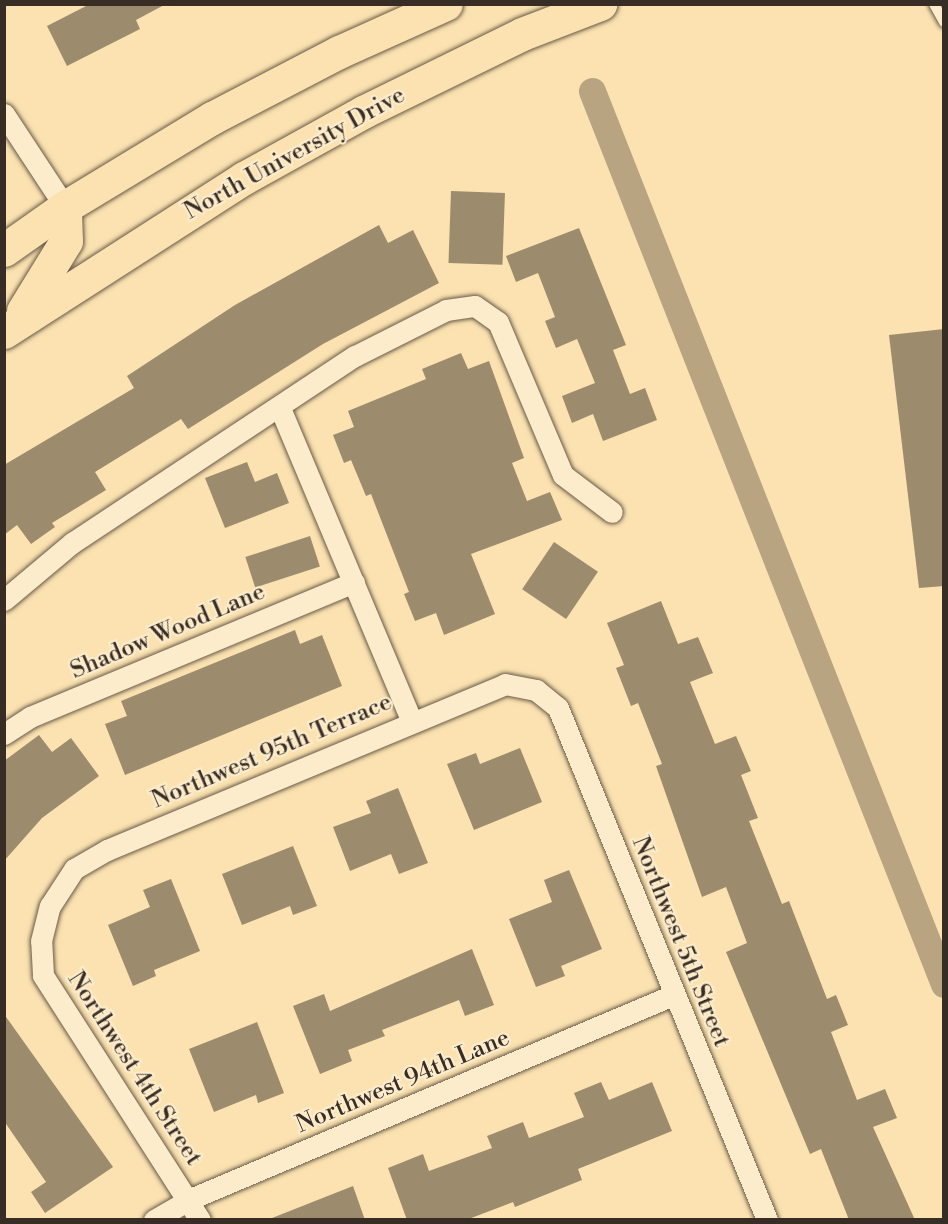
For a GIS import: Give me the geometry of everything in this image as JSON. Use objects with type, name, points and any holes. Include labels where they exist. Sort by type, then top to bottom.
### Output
[{"type":"main road","points":[[4,250],[65,207],[212,118],[339,52],[446,4]]},
{"type":"main road","name":"North University Drive","points":[[6,330],[244,178],[363,112],[522,34],[600,4]]},
{"type":"main road","points":[[6,330],[41,289],[66,241],[65,207]]},
{"type":"street","points":[[4,114],[65,207]]},
{"type":"street","points":[[4,600],[72,543],[280,408],[355,356],[446,310],[475,306],[498,322],[563,475],[612,512]]},
{"type":"street","points":[[280,408],[411,720]]},
{"type":"street","name":"Shadow Wood Lane","points":[[4,734],[30,717],[354,582]]},
{"type":"street","name":"Northwest 95th Terrace","points":[[50,906],[74,869],[107,850],[411,720],[505,684],[536,690]]},
{"type":"street","name":"Northwest 5th Street","points":[[536,690],[558,708],[673,996],[767,1220]]},
{"type":"street","name":"Northwest 4th Street","points":[[50,906],[41,941],[43,975],[200,1220]]},
{"type":"street","name":"Northwest 94th Lane","points":[[154,1220],[188,1200],[673,996]]},
{"type":"lane","points":[[934,4],[944,22]]},
{"type":"building","points":[[90,4],[166,4],[136,20],[140,29],[67,66],[47,26]]},
{"type":"building","points":[[451,191],[505,193],[502,265],[448,263]]},
{"type":"building","points":[[379,225],[388,243],[413,230],[439,283],[323,344],[188,429],[181,419],[95,472],[106,490],[52,523],[55,527],[31,544],[17,525],[4,535],[4,465],[134,388],[127,376],[235,305]]},
{"type":"building","points":[[579,228],[626,345],[613,350],[630,394],[645,388],[657,420],[603,441],[593,414],[572,423],[562,396],[595,383],[577,339],[556,348],[545,321],[555,317],[538,273],[516,282],[506,256]]},
{"type":"building","points":[[944,329],[944,586],[919,588],[889,335]]},
{"type":"building","points":[[461,353],[468,369],[489,361],[524,458],[512,463],[527,501],[550,492],[562,520],[471,554],[495,614],[444,635],[436,613],[415,621],[404,594],[409,592],[371,494],[366,496],[351,460],[344,463],[333,435],[354,427],[348,411],[426,379],[422,369]]},
{"type":"building","points":[[247,462],[255,482],[277,473],[289,503],[225,528],[205,478]]},
{"type":"building","points":[[310,536],[320,566],[255,587],[245,557]]},
{"type":"building","points":[[554,542],[598,572],[566,619],[522,589]]},
{"type":"building","points":[[661,601],[678,644],[698,637],[713,673],[690,682],[715,744],[736,736],[751,771],[741,775],[758,818],[749,821],[782,904],[789,901],[827,999],[836,995],[848,1025],[831,1032],[857,1100],[885,1089],[897,1118],[873,1127],[915,1220],[849,1220],[821,1149],[810,1154],[726,952],[747,943],[726,887],[702,897],[656,766],[662,764],[638,703],[631,706],[616,668],[624,665],[607,623]]},
{"type":"building","points":[[295,630],[300,644],[322,635],[342,686],[125,775],[105,724],[127,716],[121,701]]},
{"type":"building","points":[[39,735],[52,752],[71,738],[99,776],[42,818],[4,861],[4,761]]},
{"type":"building","points":[[520,748],[542,802],[474,830],[447,764],[476,753],[480,764]]},
{"type":"building","points":[[398,788],[428,863],[399,874],[391,854],[350,871],[333,827],[371,813],[366,801]]},
{"type":"building","points":[[293,846],[317,906],[293,915],[290,906],[242,925],[222,874]]},
{"type":"building","points":[[569,870],[602,949],[561,966],[565,976],[536,987],[509,919],[552,902],[544,880]]},
{"type":"building","points":[[171,879],[200,951],[154,970],[156,976],[133,986],[108,925],[150,907],[143,890]]},
{"type":"building","points":[[472,949],[494,1005],[465,1016],[459,1000],[382,1030],[385,1036],[348,1050],[352,1061],[320,1074],[293,1006],[324,994],[330,1011]]},
{"type":"building","points":[[4,1014],[113,1167],[45,1213],[31,1192],[46,1182],[4,1121]]},
{"type":"building","points":[[257,1022],[284,1093],[258,1103],[256,1095],[214,1112],[189,1049]]},
{"type":"building","points":[[601,1082],[609,1100],[652,1082],[672,1131],[578,1169],[582,1180],[515,1207],[513,1202],[466,1220],[407,1220],[388,1168],[423,1154],[429,1171],[492,1148],[487,1136],[523,1122],[529,1138],[584,1117],[574,1093]]},
{"type":"building","points":[[353,1186],[365,1220],[273,1220],[272,1218]]},
{"type":"waterway","points":[[592,91],[944,984]]}]
